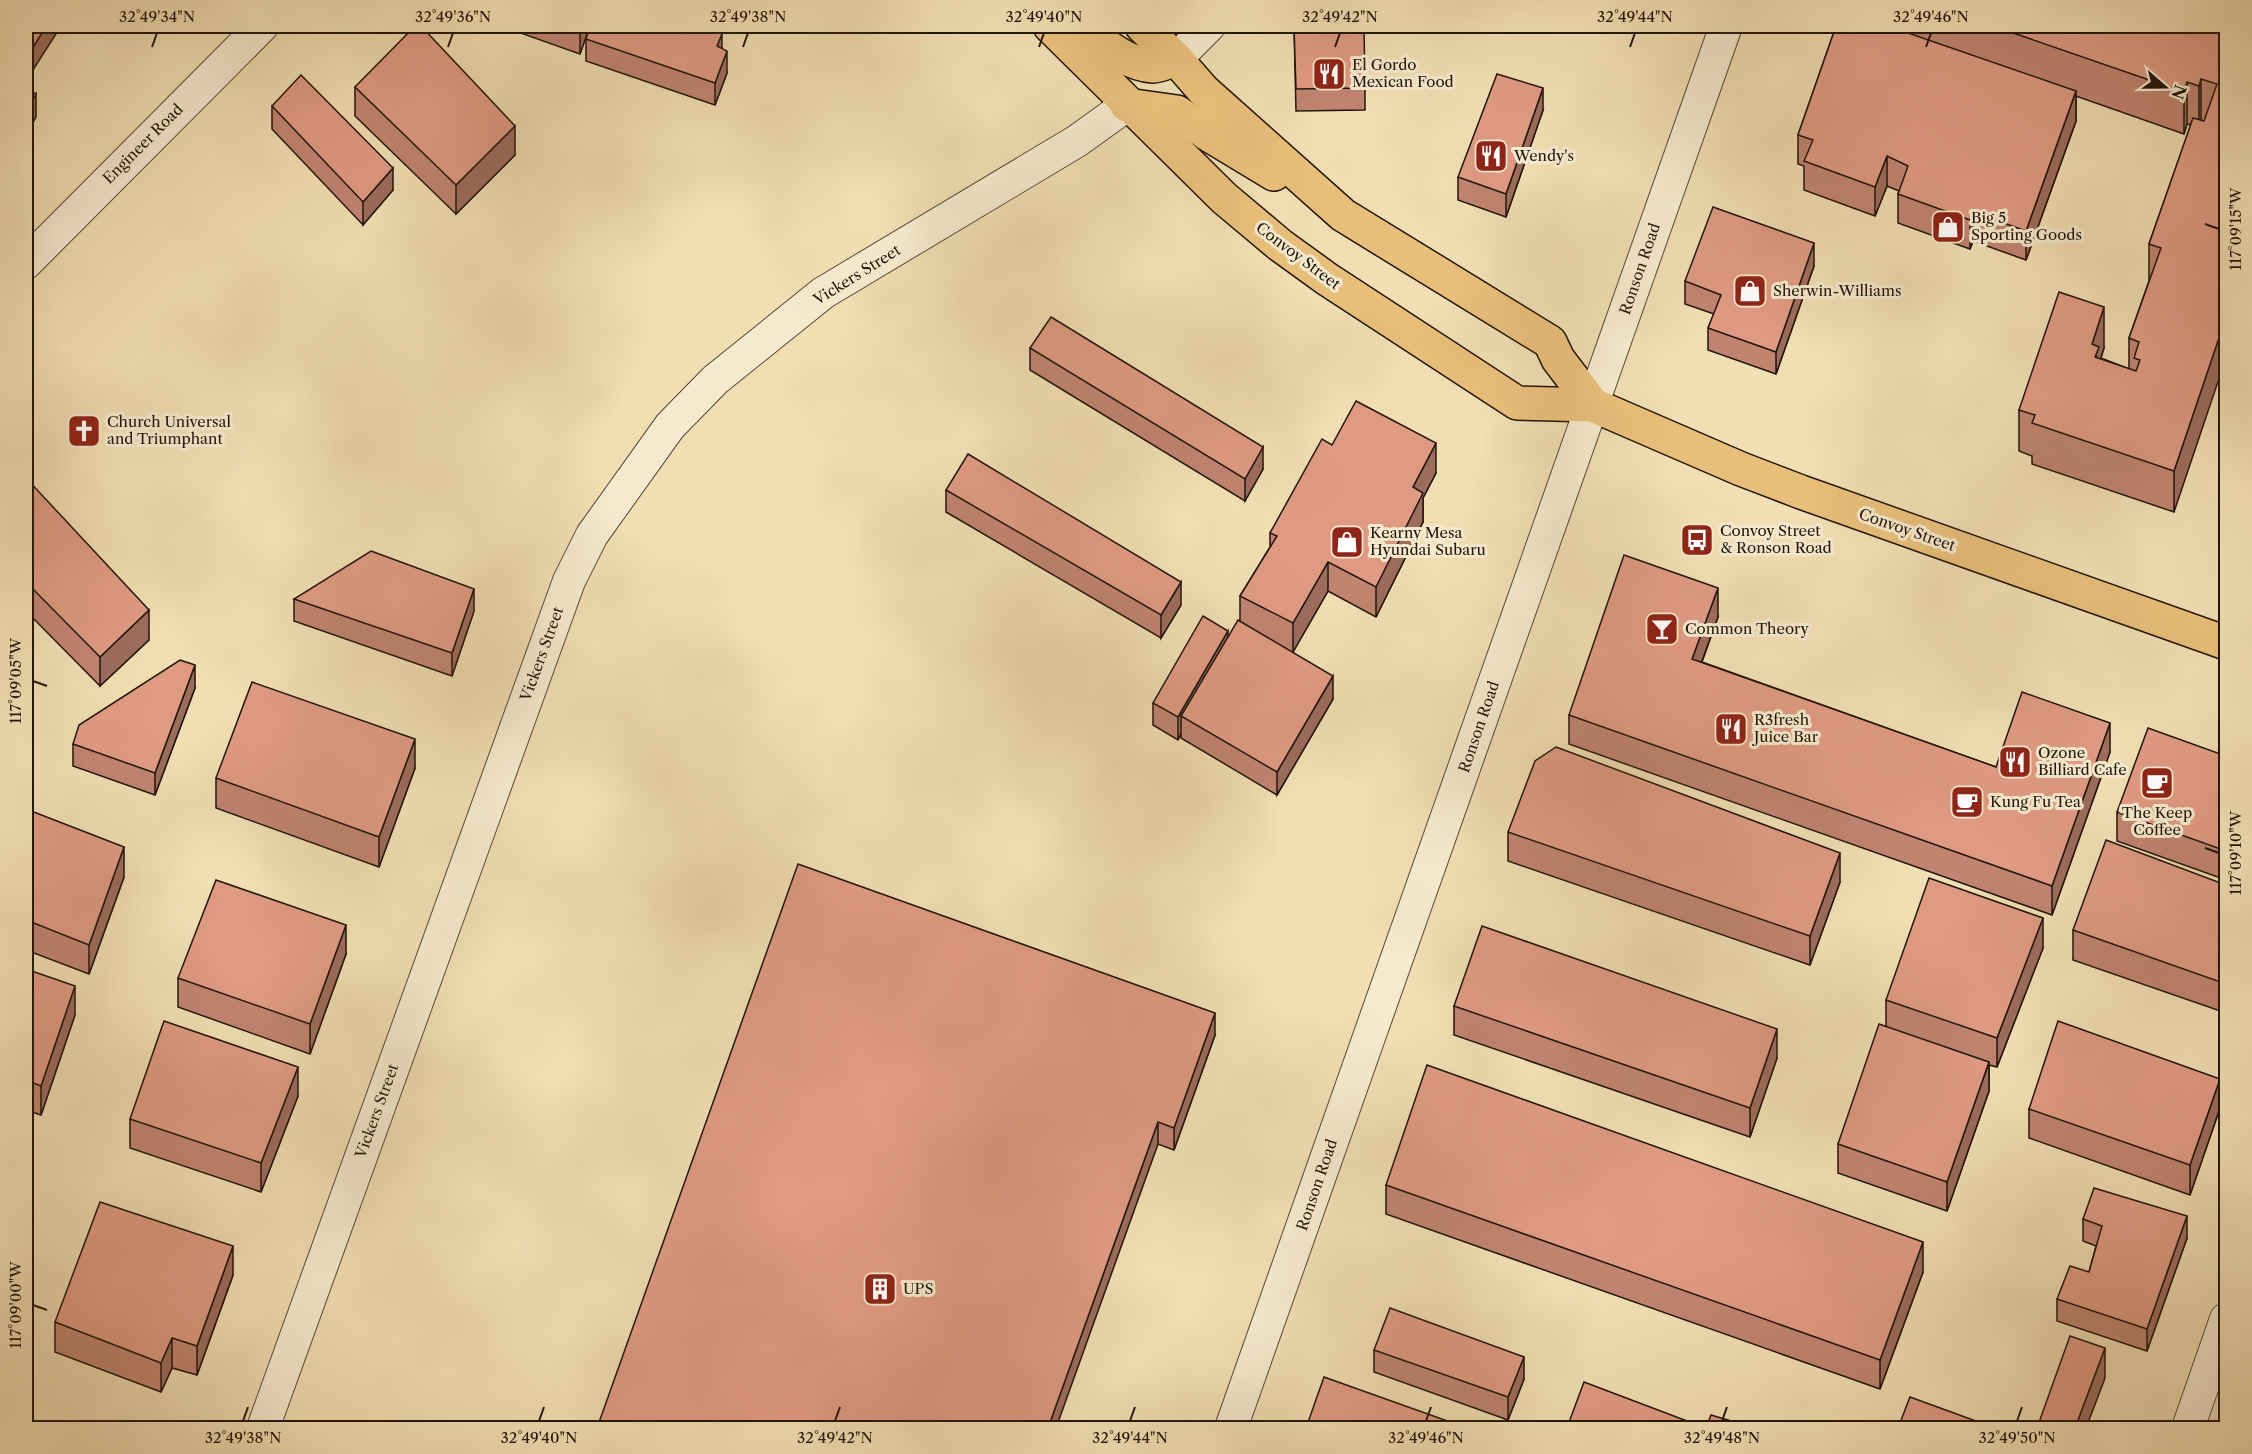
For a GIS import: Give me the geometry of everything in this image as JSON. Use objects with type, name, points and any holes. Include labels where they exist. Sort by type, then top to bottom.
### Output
[{"type":"main road","name":"Convoy Street","points":[[1050,26],[1127,105],[1224,198],[1280,244],[1327,279],[1517,403],[1593,405],[1741,469],[1801,492],[2226,643]]},
{"type":"main road","points":[[1084,26],[1096,38],[1126,58],[1156,66],[1176,59]]},
{"type":"main road","name":"Convoy Street","points":[[1142,26],[1176,59],[1204,91],[1343,215],[1551,342],[1558,359],[1593,405]]},
{"type":"main road","points":[[1127,105],[1177,112],[1206,133],[1343,215]]},
{"type":"street","name":"Engineer Road","points":[[26,263],[262,26]]},
{"type":"street","points":[[1176,59],[1209,26]]},
{"type":"street","name":"Ronson Road","points":[[1231,1428],[1726,26]]},
{"type":"street","name":"Vickers Street","points":[[263,1428],[568,581],[592,535],[670,426],[715,380],[823,293],[1077,141],[1127,105]]},
{"type":"street","points":[[2188,1428],[2226,1319]]},
{"type":"building","points":[[26,26],[46,26],[26,59]]},
{"type":"building","points":[[415,26],[421,26],[515,126],[456,185],[355,87]]},
{"type":"building","points":[[564,26],[582,26],[580,31]]},
{"type":"building","points":[[590,26],[698,26],[722,34],[717,46],[727,51],[715,83],[586,39]]},
{"type":"building","name":"El Gordo Mexican Food","points":[[1294,26],[1364,26],[1365,88],[1296,89]]},
{"type":"building","points":[[1836,26],[1888,26],[2076,91],[2026,231],[1973,212],[1970,220],[1898,194],[1908,166],[1887,156],[1875,187],[1804,161],[1813,140],[1798,135]]},
{"type":"building","points":[[1993,26],[2226,26],[2226,317],[2174,471],[2032,423],[2035,415],[2019,410],[2059,292],[2104,307],[2092,344],[2099,347],[2095,357],[2136,371],[2140,360],[2134,358],[2139,342],[2129,338],[2161,248],[2149,244],[2193,118],[2204,121],[2217,84],[2201,79],[2199,86],[2187,82],[2184,92]]},
{"type":"building","points":[[1497,74],[1543,88],[1506,194],[1458,177]]},
{"type":"building","points":[[301,75],[393,168],[363,202],[272,106]]},
{"type":"building","points":[[26,88],[36,94],[26,112]]},
{"type":"building","points":[[1713,207],[1814,243],[1776,352],[1708,328],[1721,295],[1685,281]]},
{"type":"building","points":[[1051,317],[1263,447],[1245,479],[1030,348]]},
{"type":"building","name":"Kearny Mesa Hyundai Subaru","points":[[1356,401],[1436,443],[1413,487],[1423,493],[1376,587],[1328,562],[1293,623],[1240,596],[1277,536],[1270,533],[1322,439],[1332,445]]},
{"type":"building","points":[[968,454],[1181,582],[1161,615],[946,490]]},
{"type":"building","points":[[26,478],[149,610],[100,657],[26,582]]},
{"type":"building","points":[[371,551],[474,589],[452,653],[294,599]]},
{"type":"building","points":[[1624,555],[1718,588],[1692,659],[1996,767],[2022,692],[2110,723],[2052,886],[1569,715]]},
{"type":"building","points":[[1203,616],[1228,631],[1178,717],[1153,703]]},
{"type":"building","points":[[1238,620],[1333,676],[1277,772],[1181,716]]},
{"type":"building","points":[[180,660],[195,665],[155,773],[73,744],[79,725]]},
{"type":"building","points":[[252,682],[415,739],[379,837],[216,778]]},
{"type":"building","points":[[2148,728],[2226,756],[2226,851],[2117,812]]},
{"type":"building","points":[[1556,747],[1840,853],[1810,936],[1508,832],[1535,761]]},
{"type":"building","points":[[26,809],[124,847],[89,945],[26,920]]},
{"type":"building","points":[[2106,840],[2226,885],[2226,984],[2073,930]]},
{"type":"building","name":"UPS","points":[[798,864],[1215,1013],[1174,1128],[1158,1122],[1048,1428],[597,1428]]},
{"type":"building","points":[[1929,878],[2043,918],[1997,1038],[1886,1000]]},
{"type":"building","points":[[216,880],[346,925],[310,1024],[178,978]]},
{"type":"building","points":[[1482,926],[1777,1029],[1750,1108],[1454,1006]]},
{"type":"building","points":[[26,969],[75,986],[41,1086],[26,1080]]},
{"type":"building","points":[[164,1021],[298,1067],[261,1163],[130,1119]]},
{"type":"building","points":[[2058,1021],[2220,1079],[2190,1165],[2029,1109]]},
{"type":"building","points":[[1879,1024],[1989,1062],[1947,1182],[1838,1144]]},
{"type":"building","points":[[1427,1065],[1923,1242],[1880,1360],[1386,1185]]},
{"type":"building","points":[[2094,1188],[2187,1216],[2147,1329],[2057,1299],[2070,1266],[2089,1272],[2102,1226],[2083,1219]]},
{"type":"building","points":[[100,1202],[233,1246],[197,1346],[172,1338],[161,1363],[55,1322]]},
{"type":"building","points":[[1390,1308],[1524,1357],[1508,1397],[1374,1350]]},
{"type":"building","points":[[2070,1336],[2105,1348],[2075,1428],[2037,1428]]},
{"type":"building","points":[[1324,1377],[1467,1428],[1306,1428]]},
{"type":"building","points":[[1584,1382],[1687,1421],[1685,1428],[1579,1428],[1568,1425]]},
{"type":"building","points":[[1910,1397],[1995,1428],[1898,1428]]},
{"type":"building","points":[[1711,1415],[1755,1428],[1706,1428]]},
{"type":"place","name":"El Gordo Mexican Food","points":[[1329,74]]},
{"type":"place","name":"Wendy's","points":[[1491,156]]},
{"type":"place","name":"Big 5 Sporting Goods","points":[[1948,227]]},
{"type":"place","name":"Sherwin-Williams","points":[[1750,291]]},
{"type":"place","name":"Church Universal and Triumphant","points":[[84,431]]},
{"type":"place","name":"Convoy Street & Ronson Road","points":[[1697,540]]},
{"type":"place","name":"Kearny Mesa Hyundai Subaru","points":[[1347,542]]},
{"type":"place","name":"Common Theory","points":[[1662,629]]},
{"type":"place","name":"R3fresh Juice Bar","points":[[1731,729]]},
{"type":"place","name":"Ozone Billiard Cafe","points":[[2015,762]]},
{"type":"place","name":"The Keep Coffee","points":[[2157,783]]},
{"type":"place","name":"Kung Fu Tea","points":[[1967,802]]},
{"type":"place","name":"UPS","points":[[880,1289]]}]
